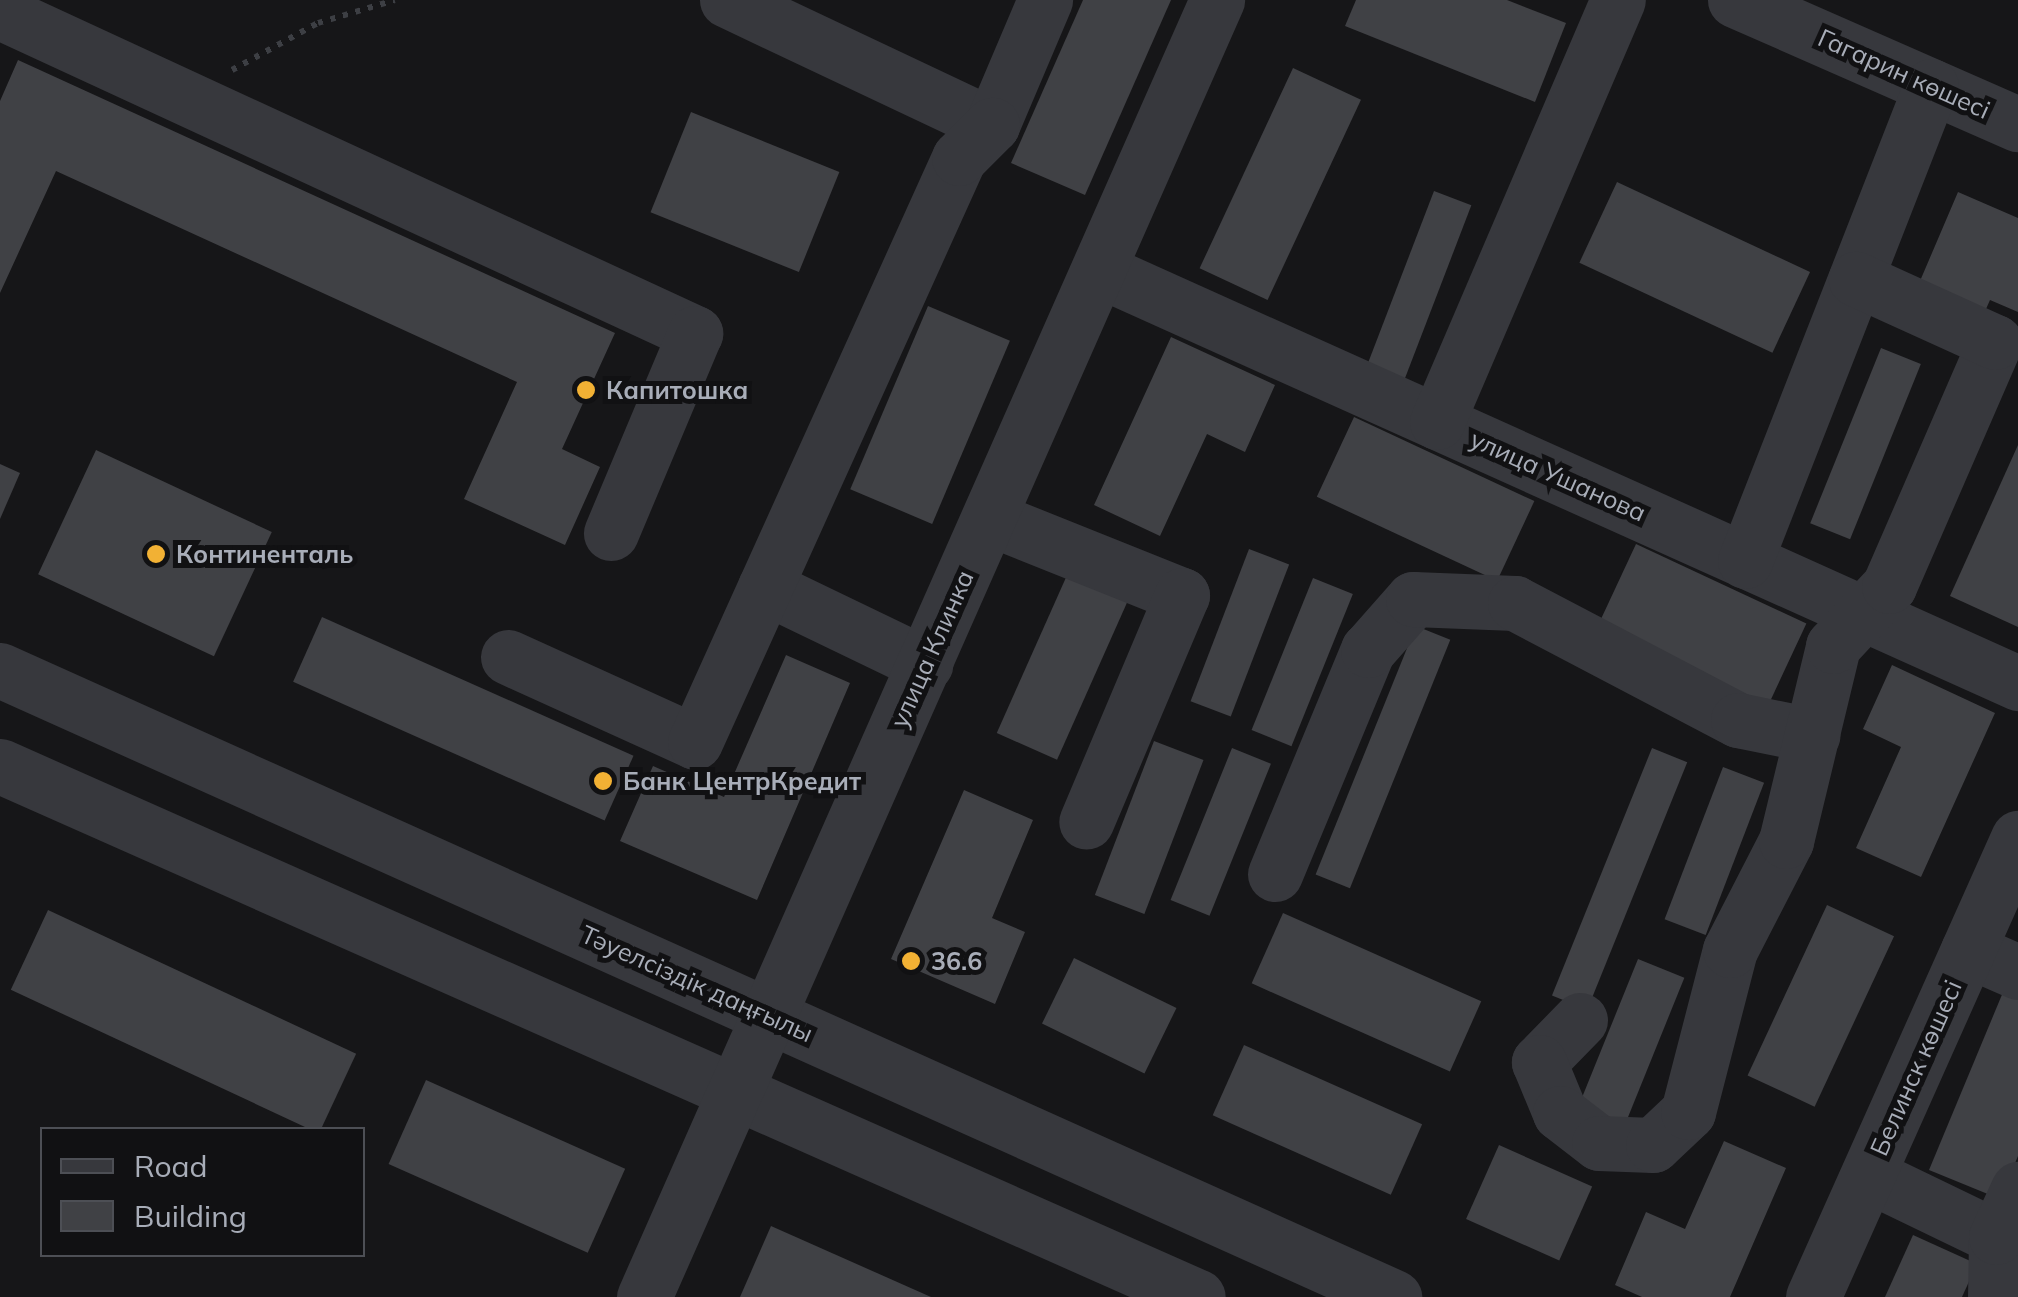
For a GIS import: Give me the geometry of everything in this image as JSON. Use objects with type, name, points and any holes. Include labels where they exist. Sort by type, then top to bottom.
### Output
[{"type":"street","points":[[727,0],[992,124]]},
{"type":"street","points":[[508,657],[695,742],[958,158],[992,124],[1046,0]]},
{"type":"street","name":"улица Клинка","points":[[644,1297],[1217,0]]},
{"type":"street","points":[[1438,422],[1618,0]]},
{"type":"street","name":"Гагарин көшесі","points":[[1736,0],[2018,124]]},
{"type":"street","points":[[0,12],[695,333],[610,533]]},
{"type":"street","points":[[1746,560],[1931,86]]},
{"type":"street","name":"улица Ушанова","points":[[1099,270],[2018,683]]},
{"type":"street","points":[[1580,1020],[1540,1062],[1560,1113],[1599,1143],[1653,1145],[1688,1112],[1730,950],[1786,840],[1833,646],[1889,586],[1996,342],[1856,279]]},
{"type":"street","points":[[989,518],[1182,594],[1086,822]]},
{"type":"street","points":[[765,587],[925,664]]},
{"type":"street","points":[[1275,874],[1368,650],[1413,600],[1515,603],[1738,720],[1812,735]]},
{"type":"street","name":"Тәуелсіздік даңғылы","points":[[0,670],[1394,1297]]},
{"type":"street","points":[[0,766],[1198,1297]]},
{"type":"street","name":"Белинск көшесі","points":[[1814,1297],[2018,838]]},
{"type":"street","points":[[1968,950],[2018,972]]},
{"type":"street","points":[[1868,1175],[2007,1213],[1995,1297]]},
{"type":"path","points":[[184,96],[318,22],[395,0]]},
{"type":"building","points":[[1083,0],[1171,0],[1085,195],[1011,163]]},
{"type":"building","points":[[1356,0],[1507,0],[1566,23],[1535,102],[1345,26]]},
{"type":"building","points":[[18,60],[615,333],[562,449],[600,467],[565,545],[464,499],[517,382],[56,171],[0,293],[0,101]]},
{"type":"building","points":[[1293,68],[1361,100],[1268,300],[1200,268]]},
{"type":"building","points":[[691,112],[839,172],[799,272],[651,212]]},
{"type":"building","points":[[1617,182],[1810,272],[1772,353],[1579,263]]},
{"type":"building","points":[[1434,191],[1471,205],[1403,383],[1366,368]]},
{"type":"building","points":[[1958,192],[2018,218],[2018,312],[1990,300],[1986,309],[1920,281]]},
{"type":"building","points":[[928,306],[1010,341],[932,524],[850,489]]},
{"type":"building","points":[[1171,337],[1275,385],[1245,452],[1207,434],[1160,536],[1094,505]]},
{"type":"building","points":[[1881,348],[1921,364],[1850,539],[1810,523]]},
{"type":"building","points":[[1354,417],[1534,501],[1497,581],[1317,497]]},
{"type":"building","points":[[2018,445],[2018,627],[1950,596]]},
{"type":"building","name":"Континенталь","points":[[96,450],[272,532],[214,656],[38,574]]},
{"type":"building","points":[[0,464],[20,473],[0,519]]},
{"type":"building","points":[[1636,544],[1806,623],[1767,708],[1597,628]]},
{"type":"building","points":[[1249,549],[1289,564],[1231,717],[1191,701]]},
{"type":"building","points":[[1072,564],[1132,591],[1057,760],[997,733]]},
{"type":"building","points":[[1313,578],[1353,594],[1291,746],[1252,730]]},
{"type":"building","points":[[322,617],[634,756],[605,821],[293,682]]},
{"type":"building","points":[[1416,626],[1450,640],[1350,888],[1316,874]]},
{"type":"building","points":[[786,655],[850,683],[757,900],[620,841],[653,766],[724,797]]},
{"type":"building","points":[[1892,665],[1995,713],[1921,877],[1856,848],[1901,747],[1863,729]]},
{"type":"building","points":[[1154,741],[1203,760],[1144,914],[1095,895]]},
{"type":"building","points":[[1232,748],[1271,764],[1210,916],[1171,900]]},
{"type":"building","points":[[1652,748],[1687,762],[1587,1010],[1552,996]]},
{"type":"building","points":[[1723,767],[1764,783],[1706,935],[1665,919]]},
{"type":"building","points":[[964,790],[1033,820],[992,918],[1025,932],[995,1004],[891,959]]},
{"type":"building","points":[[1827,905],[1894,936],[1815,1107],[1748,1075]]},
{"type":"building","points":[[48,910],[356,1054],[322,1127],[305,1127],[11,990]]},
{"type":"building","points":[[1283,913],[1481,1001],[1450,1072],[1252,983]]},
{"type":"building","points":[[1074,958],[1176,1008],[1144,1074],[1042,1024]]},
{"type":"building","points":[[1638,959],[1684,978],[1624,1126],[1578,1107]]},
{"type":"building","points":[[2006,985],[2018,990],[2018,1156],[2000,1199],[1929,1170]]},
{"type":"building","points":[[1244,1045],[1422,1124],[1391,1195],[1213,1115]]},
{"type":"building","points":[[426,1080],[625,1169],[588,1253],[389,1164]]},
{"type":"building","points":[[1724,1141],[1786,1168],[1730,1297],[1642,1297],[1615,1285],[1646,1212],[1685,1229]]},
{"type":"building","points":[[1499,1145],[1592,1186],[1559,1260],[1466,1219]]},
{"type":"building","points":[[771,1226],[931,1297],[740,1297]]},
{"type":"building","points":[[1913,1235],[1977,1264],[1962,1297],[1885,1297]]},
{"type":"place","name":"Капитошка","points":[[586,390]]},
{"type":"place","name":"Континенталь","points":[[156,554]]},
{"type":"place","name":"Банк ЦентрКредит","points":[[603,781]]},
{"type":"place","name":"36.6","points":[[911,961]]}]
